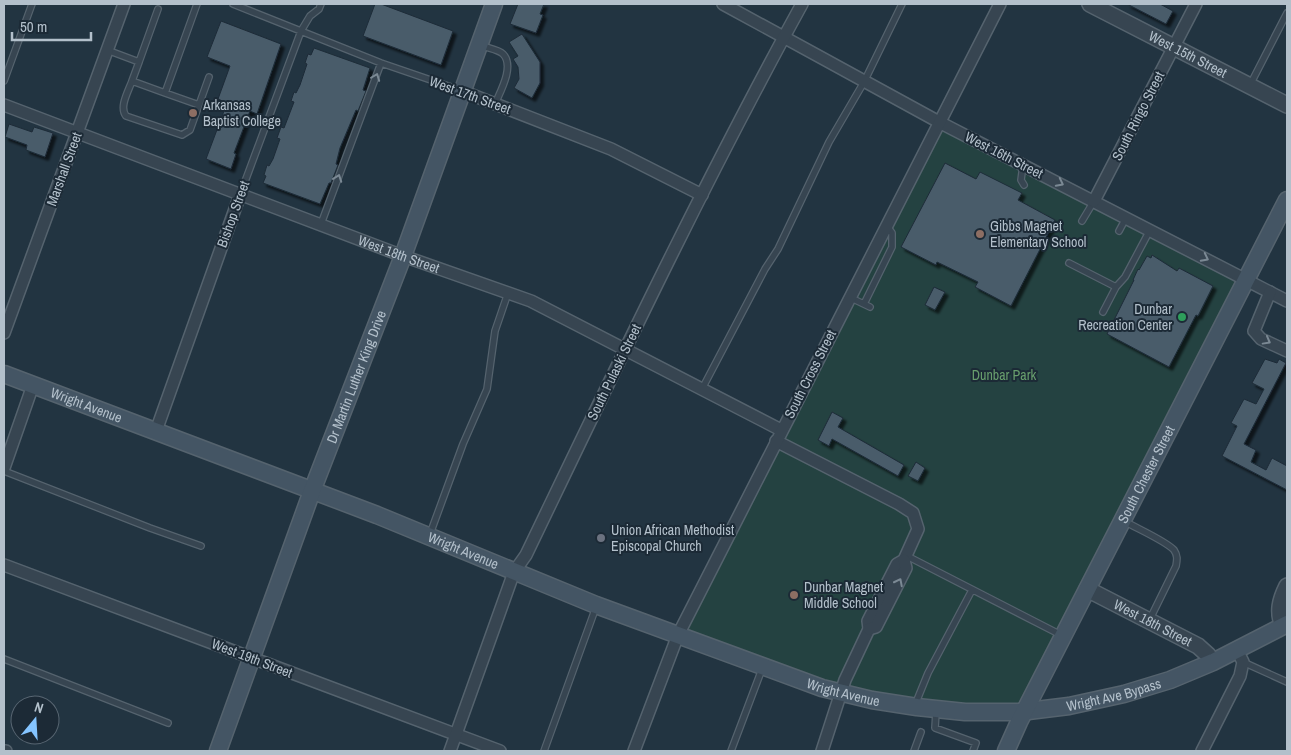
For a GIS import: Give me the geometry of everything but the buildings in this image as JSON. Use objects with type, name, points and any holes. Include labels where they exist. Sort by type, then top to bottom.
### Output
[{"type":"main road","name":"Dr Martin Luther King Drive","points":[[218,751],[253,659],[312,491],[403,256],[494,4]]},
{"type":"main road","name":"South Chester Street","points":[[1006,751],[1086,589],[1287,200]]},
{"type":"main road","name":"Wright Avenue","points":[[4,374],[156,430],[429,536],[596,605],[762,667],[840,693],[926,708]]},
{"type":"main road","name":"Wright Ave Bypass","points":[[926,708],[987,712],[1025,711],[1070,706],[1124,694],[1170,680],[1213,662],[1240,656],[1286,627]]},
{"type":"street","name":"Marshall Street","points":[[4,333],[124,4]]},
{"type":"street","name":"West 16th Street","points":[[723,4],[939,122],[1287,302]]},
{"type":"street","name":"South Pulaski Street","points":[[450,751],[514,572],[526,555],[625,349],[702,195],[802,4]]},
{"type":"street","name":"South Cross Street","points":[[634,751],[678,635],[1000,4]]},
{"type":"street","name":"South Ringo Street","points":[[1094,201],[1196,4]]},
{"type":"street","name":"West 15th Street","points":[[1094,5],[1287,105]]},
{"type":"street","name":"West 17th Street","points":[[462,91],[611,149],[702,195]]},
{"type":"street","name":"West 18th Street","points":[[4,105],[403,256],[531,301],[702,389],[913,513],[918,529],[905,558],[897,564],[868,622],[869,629],[840,693]]},
{"type":"street","name":"Bishop Street","points":[[156,430],[240,195]]},
{"type":"street","points":[[1270,292],[1254,330],[1261,339],[1287,351]]},
{"type":"street","points":[[4,470],[32,385]]},
{"type":"street","name":"West 19th Street","points":[[4,564],[500,751]]},
{"type":"street","points":[[1286,627],[1281,621],[1280,605],[1287,586]]},
{"type":"street","name":"West 18th Street","points":[[1086,589],[1198,646],[1208,654],[1213,662]]},
{"type":"street","points":[[1202,751],[1236,684],[1240,656]]},
{"type":"street","points":[[822,751],[840,693]]},
{"type":"lane","points":[[4,81],[32,4]]},
{"type":"lane","points":[[165,93],[197,4]]},
{"type":"lane","name":"West 17th Street","points":[[233,4],[381,63],[462,91]]},
{"type":"lane","name":"Bishop Street","points":[[240,195],[301,31],[310,16],[319,9],[321,4]]},
{"type":"lane","points":[[702,389],[765,269],[778,249],[829,142],[864,82],[902,4]]},
{"type":"lane","points":[[158,9],[122,108],[123,113],[126,116],[182,136],[190,130],[209,77]]},
{"type":"lane","points":[[1250,86],[1287,13]]},
{"type":"lane","points":[[479,45],[502,53],[506,59],[508,67],[506,79],[495,104]]},
{"type":"lane","points":[[107,50],[139,62]]},
{"type":"lane","points":[[321,224],[381,63]]},
{"type":"lane","points":[[132,81],[199,105]]},
{"type":"lane","points":[[1024,165],[1021,180],[1024,185]]},
{"type":"lane","points":[[1082,221],[1094,201]]},
{"type":"lane","points":[[1119,231],[1126,218]]},
{"type":"lane","points":[[864,304],[892,247],[892,233],[886,225]]},
{"type":"lane","points":[[1103,312],[1116,287],[1126,277],[1150,230]]},
{"type":"lane","points":[[1069,263],[1116,287]]},
{"type":"lane","points":[[429,536],[473,418],[487,389],[495,331],[508,293]]},
{"type":"lane","points":[[849,297],[870,307]]},
{"type":"lane","points":[[4,470],[150,528],[201,546]]},
{"type":"lane","points":[[1122,520],[1168,545],[1174,551],[1177,558],[1176,566],[1149,622]]},
{"type":"lane","points":[[905,558],[1063,636]]},
{"type":"lane","points":[[972,590],[928,673],[926,708],[935,728],[976,743],[973,751]]},
{"type":"lane","points":[[544,751],[596,605]]},
{"type":"lane","points":[[1240,656],[1287,682]]},
{"type":"lane","points":[[4,659],[168,723]]},
{"type":"lane","points":[[731,751],[762,667]]},
{"type":"lane","points":[[914,751],[921,732]]},
{"type":"green space","name":"Dunbar Park","points":[[939,122],[1246,280],[1025,711],[840,693],[678,635]]},
{"type":"place","name":"Arkansas Baptist College","points":[[193,113]]},
{"type":"place","name":"Gibbs Magnet Elementary School","points":[[980,234]]},
{"type":"place","name":"Dunbar Recreation Center","points":[[1182,317]]},
{"type":"place","name":"Union African Methodist Episcopal Church","points":[[601,538]]},
{"type":"place","name":"Dunbar Magnet Middle School","points":[[794,595]]}]
